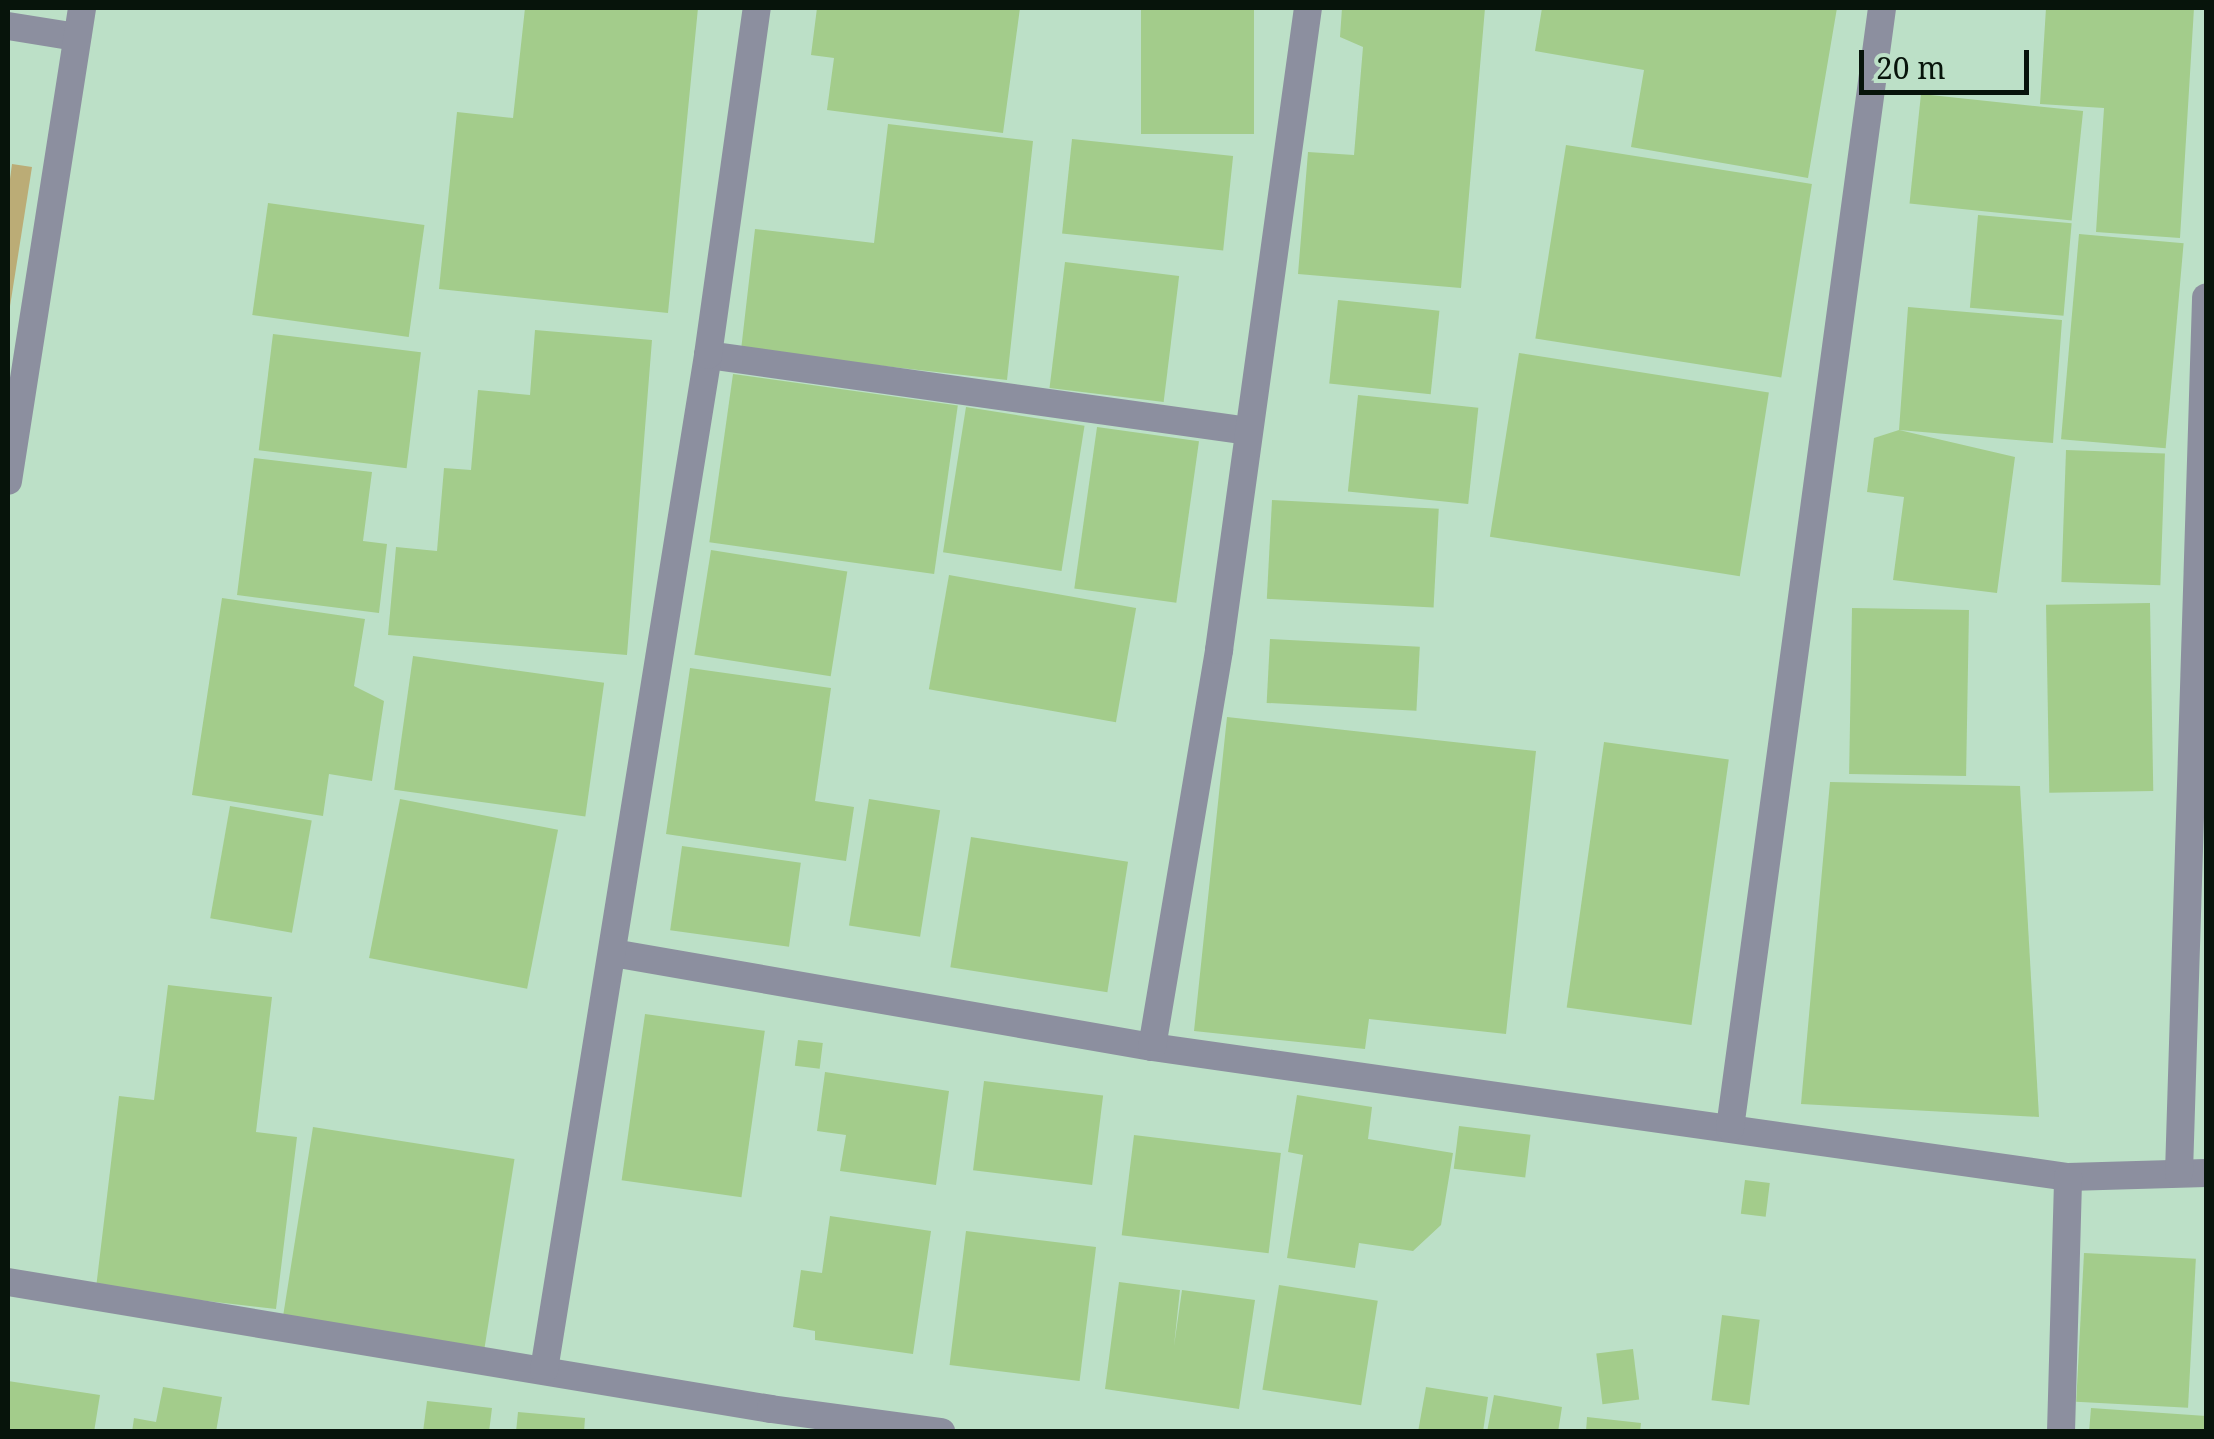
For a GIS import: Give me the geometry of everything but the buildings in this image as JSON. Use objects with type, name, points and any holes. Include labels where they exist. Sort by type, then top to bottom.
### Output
[{"type":"street","points":[[8,481],[82,8]]},
{"type":"street","points":[[544,1370],[708,355],[757,8]]},
{"type":"street","points":[[1152,1047],[1219,650],[1308,8]]},
{"type":"street","points":[[1730,1128],[1882,8]]},
{"type":"street","points":[[10,27],[77,36]]},
{"type":"street","points":[[613,953],[1152,1047],[2068,1177],[2193,1173],[2206,297]]},
{"type":"street","points":[[708,355],[1248,431]]},
{"type":"street","points":[[2060,1432],[2068,1177]]},
{"type":"street","points":[[8,1282],[544,1370],[769,1420],[941,1432]]},
{"type":"shaded area","points":[[12,164],[32,167],[8,319],[8,194]]}]
